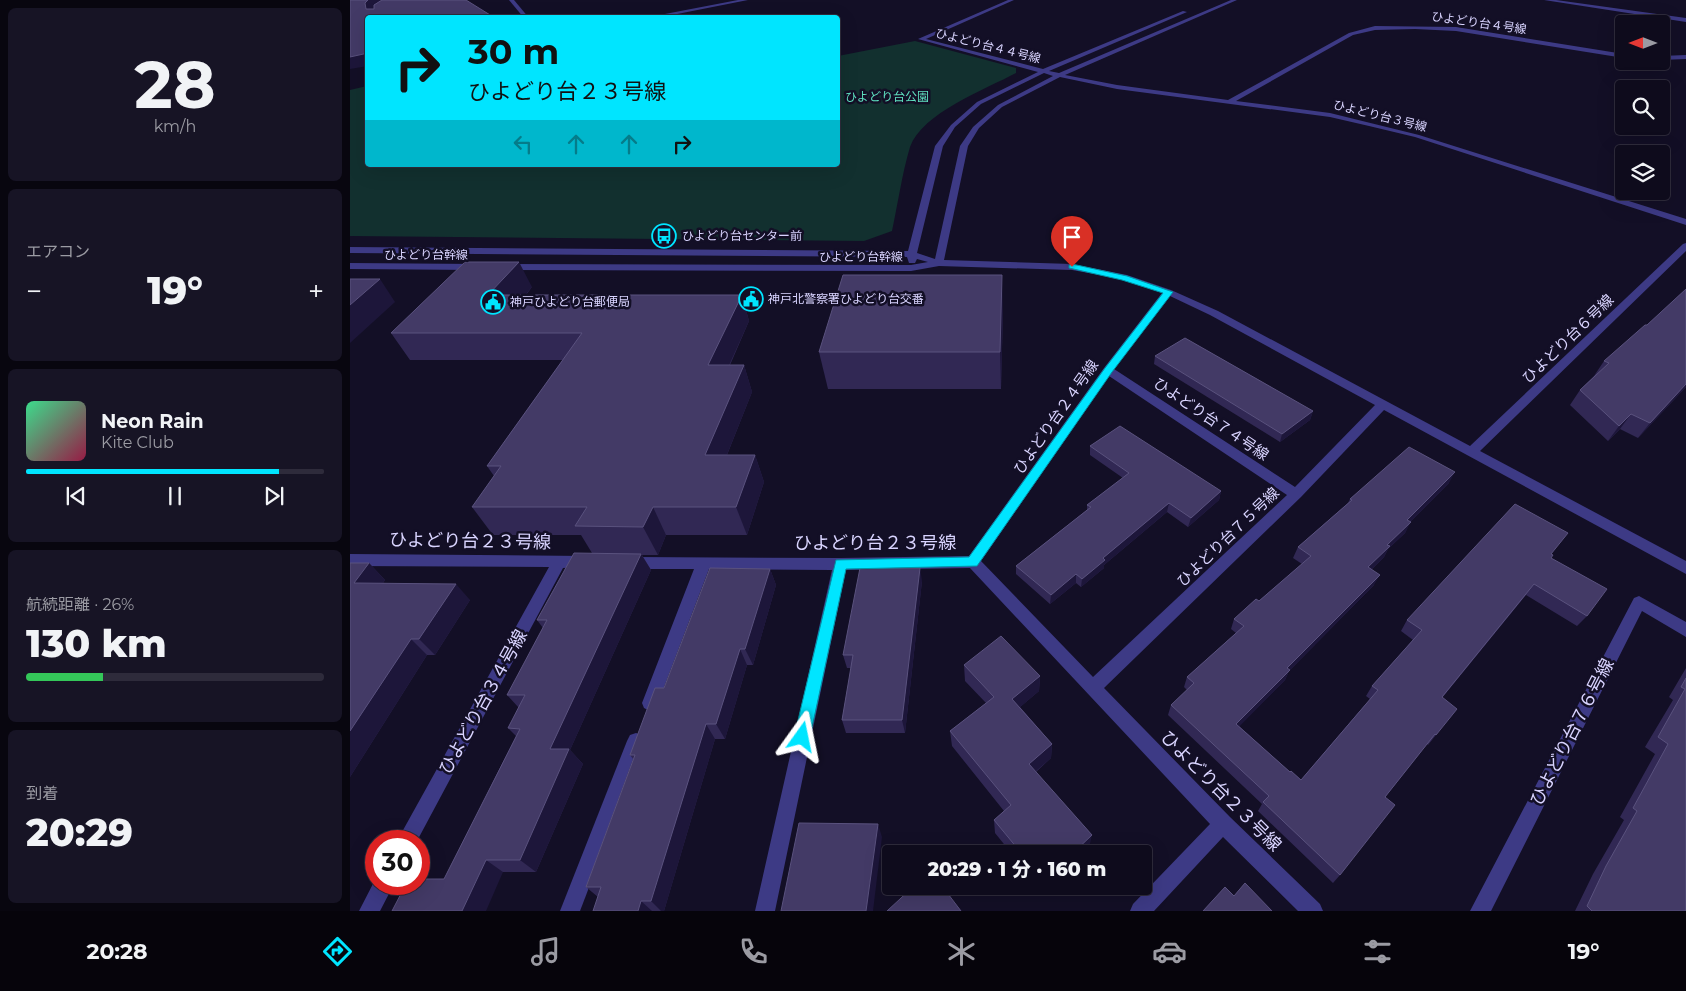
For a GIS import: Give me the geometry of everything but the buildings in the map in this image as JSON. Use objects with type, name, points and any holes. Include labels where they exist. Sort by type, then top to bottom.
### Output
[{"type":"street","points":[[511,0],[524,15]]},
{"type":"street","points":[[663,15],[746,0]]},
{"type":"street","name":"ひよどり台４４号線","points":[[1012,0],[921,39],[1058,75]]},
{"type":"street","name":"ひよどり台幹線","points":[[350,250],[912,254],[939,146],[953,126],[979,103],[1044,71],[1215,0]]},
{"type":"street","points":[[939,263],[964,146],[976,127],[1000,106],[1058,75],[1235,0]]},
{"type":"street","points":[[1546,0],[1686,20]]},
{"type":"street","name":"ひよどり台４号線","points":[[1229,102],[1351,34],[1375,28],[1456,29],[1615,55]]},
{"type":"street","points":[[1670,58],[1686,57]]},
{"type":"street","name":"ひよどり台３号線","points":[[1058,75],[1117,88],[1330,115],[1417,136],[1686,222]]},
{"type":"street","name":"ひよどり台６号線","points":[[1471,452],[1686,246]]},
{"type":"street","points":[[911,268],[912,254],[939,263],[1072,267],[1124,278],[1168,292],[1214,313],[1686,568]]},
{"type":"street","name":"ひよどり台幹線","points":[[497,267],[911,268],[939,263]]},
{"type":"street","name":"ひよどり台幹線","points":[[350,266],[488,267]]},
{"type":"street","name":"ひよどり台２４号線","points":[[972,562],[1108,370],[1168,292]]},
{"type":"street","name":"ひよどり台７４号線","points":[[1108,370],[1296,494]]},
{"type":"street","name":"ひよどり台７５号線","points":[[1092,688],[1296,494],[1382,405]]},
{"type":"street","name":"ひよどり台２３号線","points":[[350,560],[598,562]]},
{"type":"street","name":"ひよどり台３４号線","points":[[413,830],[560,562]]},
{"type":"street","name":"ひよどり台２３号線","points":[[617,562],[840,564],[972,562],[1223,824],[1313,911]]},
{"type":"street","points":[[570,911],[704,563]]},
{"type":"street","points":[[765,911],[840,564]]},
{"type":"street","name":"ひよどり台７６号線","points":[[1480,911],[1639,602],[1686,630]]},
{"type":"street","points":[[1140,911],[1223,824]]},
{"type":"street","points":[[369,911],[378,895]]},
{"type":"green space","name":"ひよどり台公園","points":[[915,41],[1016,68],[1016,73],[972,94],[941,113],[927,123],[917,135],[907,157],[892,231],[864,241],[350,236],[350,90],[365,86],[365,167],[840,167],[840,56]]},
{"type":"place","name":"ひよどり台センター前","points":[[664,236]]},
{"type":"place","name":"神戸北警察署ひよどり台交番","points":[[751,299]]},
{"type":"place","name":"神戸ひよどり台郵便局","points":[[493,302]]},
{"type":"route","points":[[802,737],[840,564],[972,562],[1108,370],[1168,292],[1124,278],[1072,267]]}]
